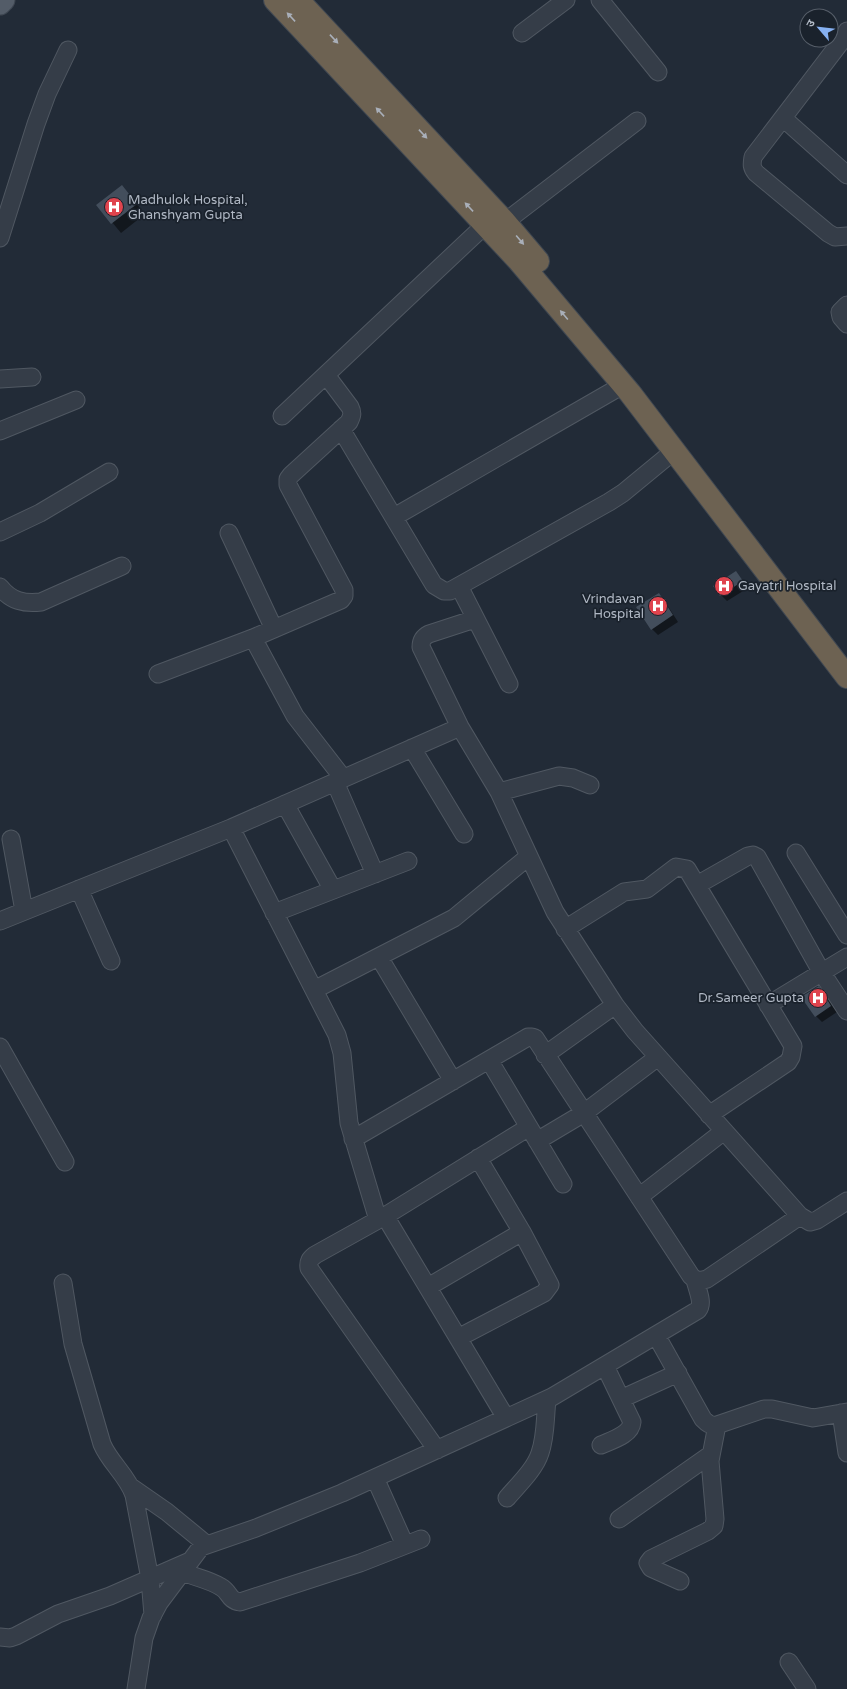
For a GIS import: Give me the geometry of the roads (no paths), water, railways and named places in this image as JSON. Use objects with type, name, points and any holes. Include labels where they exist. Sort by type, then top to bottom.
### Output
[{"type":"highway","points":[[275,0],[495,223],[518,260],[623,385],[847,677]]},
{"type":"highway","points":[[298,0],[495,223],[624,365],[847,661]]},
{"type":"main road","points":[[0,4],[4,0]]},
{"type":"street","points":[[522,33],[566,0]]},
{"type":"street","points":[[600,0],[658,72]]},
{"type":"street","points":[[847,31],[843,39],[753,157],[752,168],[828,233],[835,237],[847,236]]},
{"type":"street","points":[[0,238],[4,212],[47,94],[68,50]]},
{"type":"street","points":[[783,118],[847,175]]},
{"type":"street","points":[[282,416],[495,223],[638,121]]},
{"type":"street","points":[[847,305],[840,312],[841,317],[847,324]]},
{"type":"street","points":[[158,674],[335,604],[344,596],[344,590],[288,485],[288,479],[349,422],[352,417],[352,411],[326,375]]},
{"type":"street","points":[[0,379],[32,377]]},
{"type":"street","points":[[394,518],[623,385]]},
{"type":"street","points":[[0,431],[76,400]]},
{"type":"street","points":[[341,429],[434,585],[444,591],[450,591],[618,496],[674,451]]},
{"type":"street","points":[[0,532],[40,513],[109,472]]},
{"type":"street","points":[[229,533],[274,629]]},
{"type":"street","points":[[0,587],[13,599],[27,603],[41,602],[122,566]]},
{"type":"street","points":[[459,586],[509,684]]},
{"type":"street","points":[[476,619],[424,636],[421,641],[421,647],[460,727],[499,792],[528,857],[565,929],[625,1020],[800,1216],[810,1222],[817,1220],[847,1201]]},
{"type":"street","points":[[252,638],[295,716],[339,780],[375,874]]},
{"type":"street","points":[[0,921],[231,828],[460,727]]},
{"type":"street","points":[[412,748],[464,834]]},
{"type":"street","points":[[499,792],[560,776],[573,778],[590,785]]},
{"type":"street","points":[[285,804],[333,890]]},
{"type":"street","points":[[231,828],[337,1035],[342,1053],[349,1123],[353,1139],[382,1218],[428,1287],[506,1418]]},
{"type":"street","points":[[11,839],[24,912]]},
{"type":"street","points":[[796,853],[847,935]]},
{"type":"street","points":[[697,885],[748,856],[753,855],[757,857],[822,973],[847,1011]]},
{"type":"street","points":[[314,990],[454,918],[528,857]]},
{"type":"street","points":[[274,913],[408,861]]},
{"type":"street","points":[[565,929],[624,892],[647,889],[676,867],[687,868],[793,1046],[791,1057],[788,1062],[709,1115]]},
{"type":"street","points":[[79,889],[110,961]]},
{"type":"street","points":[[379,957],[452,1081]]},
{"type":"street","points":[[768,1005],[847,957]]},
{"type":"street","points":[[546,1055],[615,1005]]},
{"type":"street","points":[[136,1689],[144,1638],[152,1615],[201,1547],[206,1544],[256,1528],[375,1478],[547,1400],[700,1307],[695,1280],[535,1038],[532,1037],[489,1060],[353,1139]]},
{"type":"street","points":[[0,1047],[65,1162]]},
{"type":"street","points":[[437,1450],[309,1268],[308,1264],[310,1259],[382,1218],[478,1158],[584,1113],[658,1057]]},
{"type":"street","points":[[489,1060],[563,1184]]},
{"type":"street","points":[[639,1197],[724,1131]]},
{"type":"street","points":[[458,1338],[544,1293],[548,1290],[550,1285],[522,1232],[478,1158]]},
{"type":"street","points":[[695,1280],[701,1281],[707,1279],[800,1216]]},
{"type":"street","points":[[428,1287],[522,1232]]},
{"type":"street","points":[[63,1283],[73,1344],[102,1444],[106,1453],[131,1487],[168,1512],[206,1544]]},
{"type":"street","points":[[656,1335],[708,1424],[713,1426],[717,1425],[764,1409],[772,1409],[813,1418],[844,1413],[847,1453]]},
{"type":"street","points":[[601,1445],[628,1432],[632,1427],[632,1422],[605,1366]]},
{"type":"street","points":[[621,1399],[678,1373]]},
{"type":"street","points":[[507,1498],[534,1465],[540,1454],[547,1400]]},
{"type":"street","points":[[680,1581],[651,1568],[648,1563],[651,1559],[708,1531],[714,1526],[716,1519],[710,1455],[717,1425]]},
{"type":"street","points":[[619,1519],[710,1455]]},
{"type":"street","points":[[0,1637],[10,1638],[16,1636],[58,1614],[186,1567],[224,1588],[233,1600],[240,1602],[360,1563],[413,1542],[375,1478]]},
{"type":"street","points":[[131,1487],[150,1579],[152,1615]]},
{"type":"street","points":[[789,1662],[807,1689]]},
{"type":"place","name":"Madhulok Hospital, Ghanshyam Gupta","points":[[114,207]]},
{"type":"place","name":"Gayatri Hospital","points":[[724,586]]},
{"type":"place","name":"Vrindavan Hospital","points":[[658,606]]},
{"type":"place","name":"Dr.Sameer Gupta","points":[[818,998]]}]
